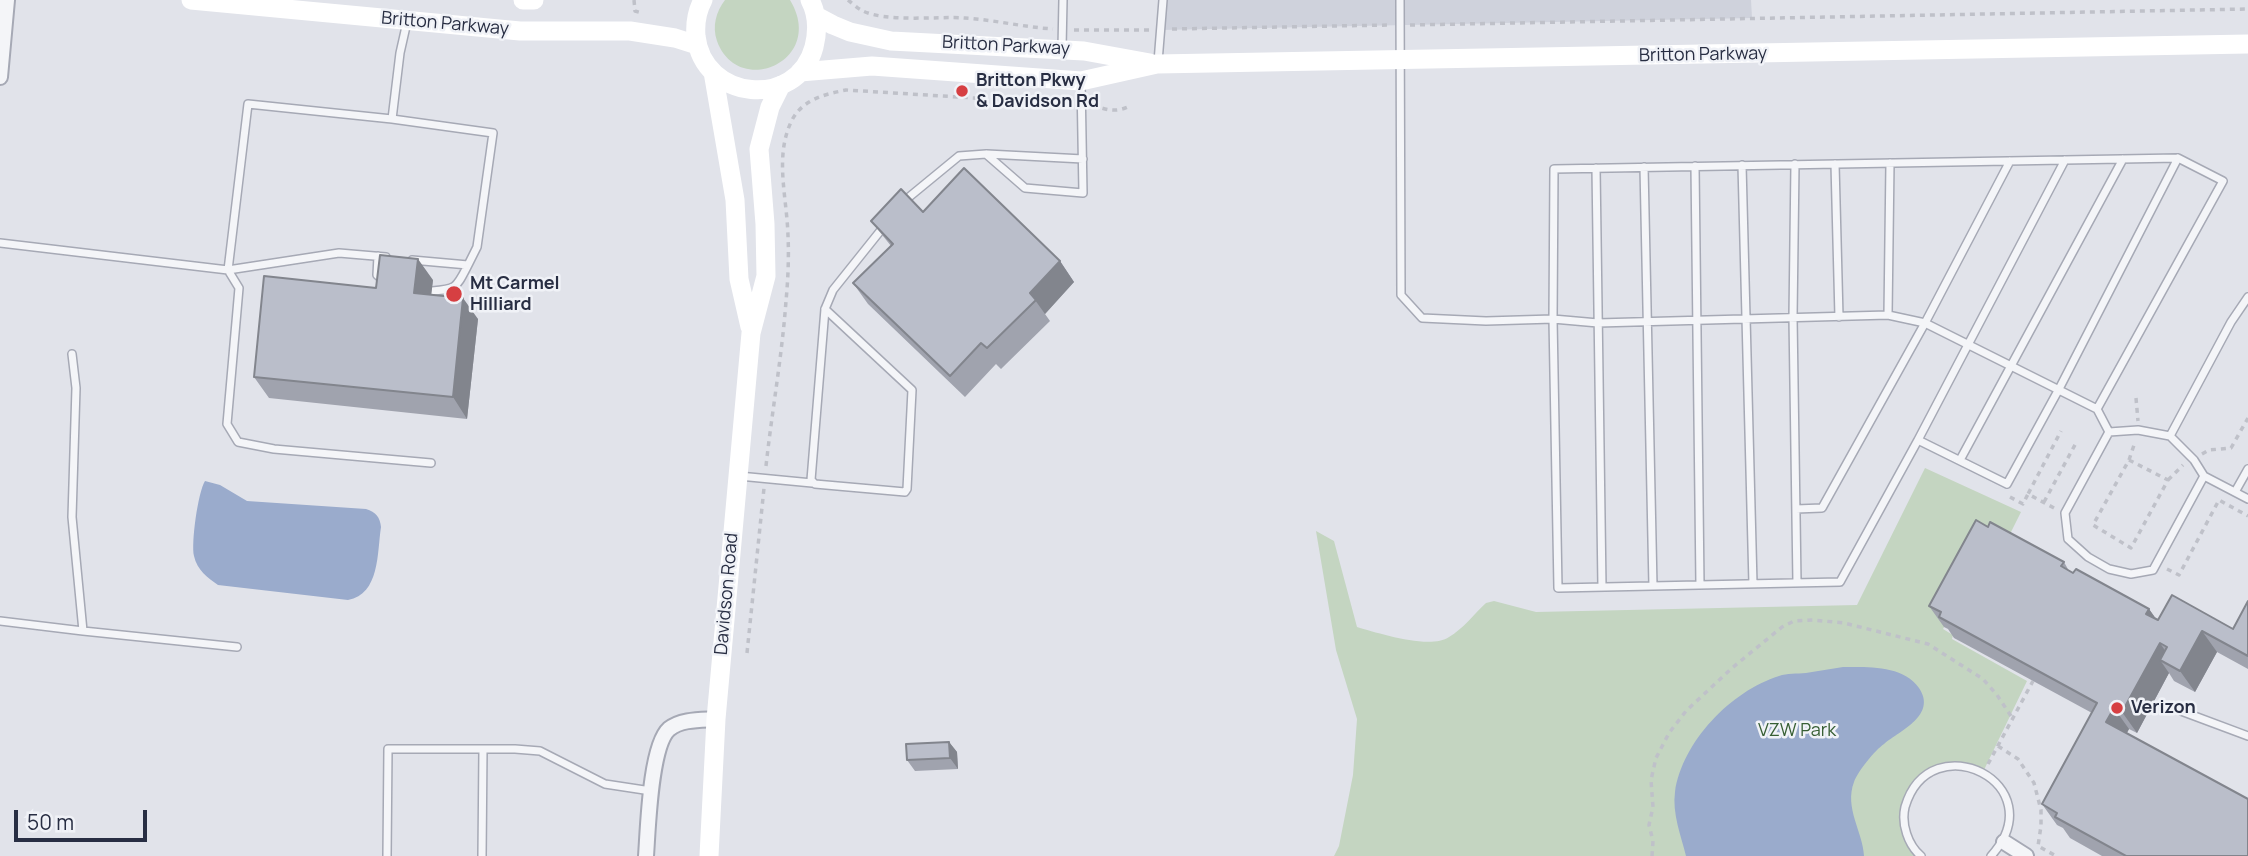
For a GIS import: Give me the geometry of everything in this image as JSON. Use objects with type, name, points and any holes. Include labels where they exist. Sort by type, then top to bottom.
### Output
[{"type":"main road","name":"Britton Parkway","points":[[191,0],[520,31],[630,31],[675,38],[697,45]]},
{"type":"main road","name":"Britton Parkway","points":[[523,0],[534,0]]},
{"type":"main road","points":[[703,0],[695,25],[697,45],[703,60],[713,72],[731,85],[752,90],[781,85],[800,72],[812,55],[817,36],[813,8]]},
{"type":"main road","name":"Britton Parkway","points":[[813,8],[833,25],[850,32],[891,41],[1062,49],[1157,64],[2248,44]]},
{"type":"main road","name":"Britton Parkway","points":[[800,72],[872,66],[1081,81],[1157,64]]},
{"type":"main road","name":"Davidson Road","points":[[713,72],[735,200],[739,279],[751,333]]},
{"type":"main road","name":"Davidson Road","points":[[709,856],[716,719],[751,333],[766,276],[759,149],[771,107],[781,85]]},
{"type":"street","points":[[0,76],[7,0]]},
{"type":"street","points":[[646,856],[655,759],[662,739],[669,729],[685,722],[716,719]]},
{"type":"street","points":[[2004,842],[2026,856]]},
{"type":"lane","points":[[1062,49],[1063,0]]},
{"type":"lane","points":[[1157,64],[1163,0]]},
{"type":"lane","points":[[1400,0],[1401,295],[1422,318],[1486,321],[1553,319],[1598,323],[1888,315],[1925,323],[2098,409],[2109,432]]},
{"type":"lane","points":[[392,119],[407,21]]},
{"type":"lane","points":[[986,154],[1025,188],[1082,193],[1081,81]]},
{"type":"lane","points":[[431,463],[274,449],[238,442],[227,424],[239,288],[228,270],[248,104],[493,133],[477,247],[459,282],[452,289],[432,291]]},
{"type":"lane","points":[[897,209],[959,156],[986,154],[1083,159]]},
{"type":"lane","points":[[1917,440],[2007,484],[2178,158]]},
{"type":"lane","points":[[2065,160],[1840,582],[1558,588],[1553,319],[1554,169],[2178,158],[2222,181],[2098,409]]},
{"type":"lane","points":[[1960,460],[2123,159]]},
{"type":"lane","points":[[1796,509],[1822,508],[1925,323],[2010,161]]},
{"type":"lane","points":[[1888,315],[1890,163]]},
{"type":"lane","points":[[1795,164],[1793,317],[1797,583]]},
{"type":"lane","points":[[1835,164],[1839,317]]},
{"type":"lane","points":[[1742,165],[1753,584]]},
{"type":"lane","points":[[1695,166],[1700,585]]},
{"type":"lane","points":[[1644,167],[1653,586]]},
{"type":"lane","points":[[1596,168],[1602,587]]},
{"type":"lane","points":[[812,483],[825,309],[833,290],[889,219]]},
{"type":"lane","points":[[0,243],[228,270],[339,253],[390,257]]},
{"type":"lane","points":[[378,256],[377,275],[387,284],[394,285]]},
{"type":"lane","points":[[403,259],[468,265]]},
{"type":"lane","points":[[2170,436],[2231,322],[2248,298]]},
{"type":"lane","points":[[738,476],[905,492],[907,489],[912,390],[825,309]]},
{"type":"lane","points":[[72,354],[76,388],[72,517],[83,631]]},
{"type":"lane","points":[[2109,432],[2138,430],[2170,436],[2194,460],[2204,475],[2248,499]]},
{"type":"lane","points":[[2109,432],[2065,513],[2068,539],[2088,557],[2109,569],[2131,574],[2153,570],[2204,475]]},
{"type":"lane","points":[[2235,492],[2248,469]]},
{"type":"lane","points":[[0,621],[237,647]]},
{"type":"lane","points":[[2181,711],[2248,736]]},
{"type":"lane","points":[[387,856],[388,749],[540,751],[605,784],[652,791]]},
{"type":"lane","points":[[482,856],[483,749]]},
{"type":"lane","points":[[1921,856],[1908,838],[1904,824],[1905,809],[1913,788],[1935,769],[1964,765],[1983,772],[1998,784],[2007,801],[2010,817],[2004,842],[1991,856]]},
{"type":"path","points":[[848,0],[862,11],[906,18],[965,18],[1029,28],[1160,30],[2248,9]]},
{"type":"path","points":[[2136,398],[2138,430],[2129,460],[2094,525],[2131,548],[2168,480],[2180,466],[2209,450],[2231,448],[2248,418]]},
{"type":"path","points":[[2007,484],[2009,496],[2023,503],[2061,431]]},
{"type":"path","points":[[2044,502],[2076,443]]},
{"type":"path","points":[[2129,460],[2168,480]]},
{"type":"path","points":[[2028,494],[2056,509]]},
{"type":"path","points":[[2166,568],[2179,575],[2219,500],[2248,516]]},
{"type":"path","points":[[1652,856],[1653,841],[1649,825],[1653,807],[1651,780],[1656,758],[1669,733],[1686,711],[1732,668],[1782,626],[1794,621],[1844,623],[1928,644],[1983,679],[2012,719]]},
{"type":"path","points":[[1983,772],[2033,681]]},
{"type":"path","points":[[1998,746],[2018,759],[2034,783],[2041,810],[2042,826],[2038,846],[2056,856]]},
{"type":"shaded area","points":[[1163,0],[1751,0],[1752,18],[1160,30]]},
{"type":"green space","points":[[725,0],[790,0],[798,22],[797,40],[789,55],[775,65],[759,70],[742,68],[728,58],[717,41],[715,30],[717,14]]},
{"type":"green space","name":"VZW Park","points":[[1925,468],[2021,512],[2003,548],[1990,541],[1943,629],[1953,635],[1952,639],[2027,681],[1983,772],[1954,767],[1941,769],[1920,781],[1908,805],[1905,825],[1917,852],[1914,856],[1334,856],[1339,846],[1353,775],[1357,719],[1336,650],[1316,531],[1334,541],[1357,627],[1417,641],[1440,641],[1449,637],[1486,603],[1494,601],[1536,612],[1857,605]]},
{"type":"water","points":[[205,481],[220,485],[247,501],[366,509],[375,513],[381,527],[375,571],[366,590],[348,600],[218,585],[200,569],[194,556],[196,518]]},
{"type":"water","points":[[1843,667],[1884,669],[1904,675],[1919,688],[1924,706],[1915,721],[1876,751],[1854,782],[1851,801],[1864,856],[1686,856],[1674,800],[1680,773],[1698,737],[1727,706],[1761,683],[1785,674]]},
{"type":"building","points":[[964,168],[1060,261],[1030,293],[1036,300],[987,348],[981,343],[950,376],[853,283],[893,244],[871,221],[901,189],[923,212]]},
{"type":"building","points":[[380,255],[418,259],[414,293],[463,298],[453,397],[254,377],[264,276],[376,288]]},
{"type":"building","name":"Verizon","points":[[1976,520],[1988,527],[1990,522],[2064,562],[2061,566],[2073,573],[2076,569],[2149,609],[2146,614],[2158,620],[2172,595],[2233,629],[2248,601],[2248,656],[2202,631],[2180,671],[2160,660],[2167,647],[2160,643],[2122,712],[2114,708],[2106,722],[2248,799],[2248,856],[2126,856],[2055,817],[2057,813],[2042,804],[2097,703],[1939,617],[1941,612],[1929,606]]},
{"type":"building","points":[[949,742],[950,758],[907,760],[906,744]]},
{"type":"place","name":"Britton Pkwy & Davidson Rd","points":[[962,91]]},
{"type":"place","name":"Mt Carmel Hilliard","points":[[454,294]]},
{"type":"place","name":"Verizon","points":[[2117,708]]}]
